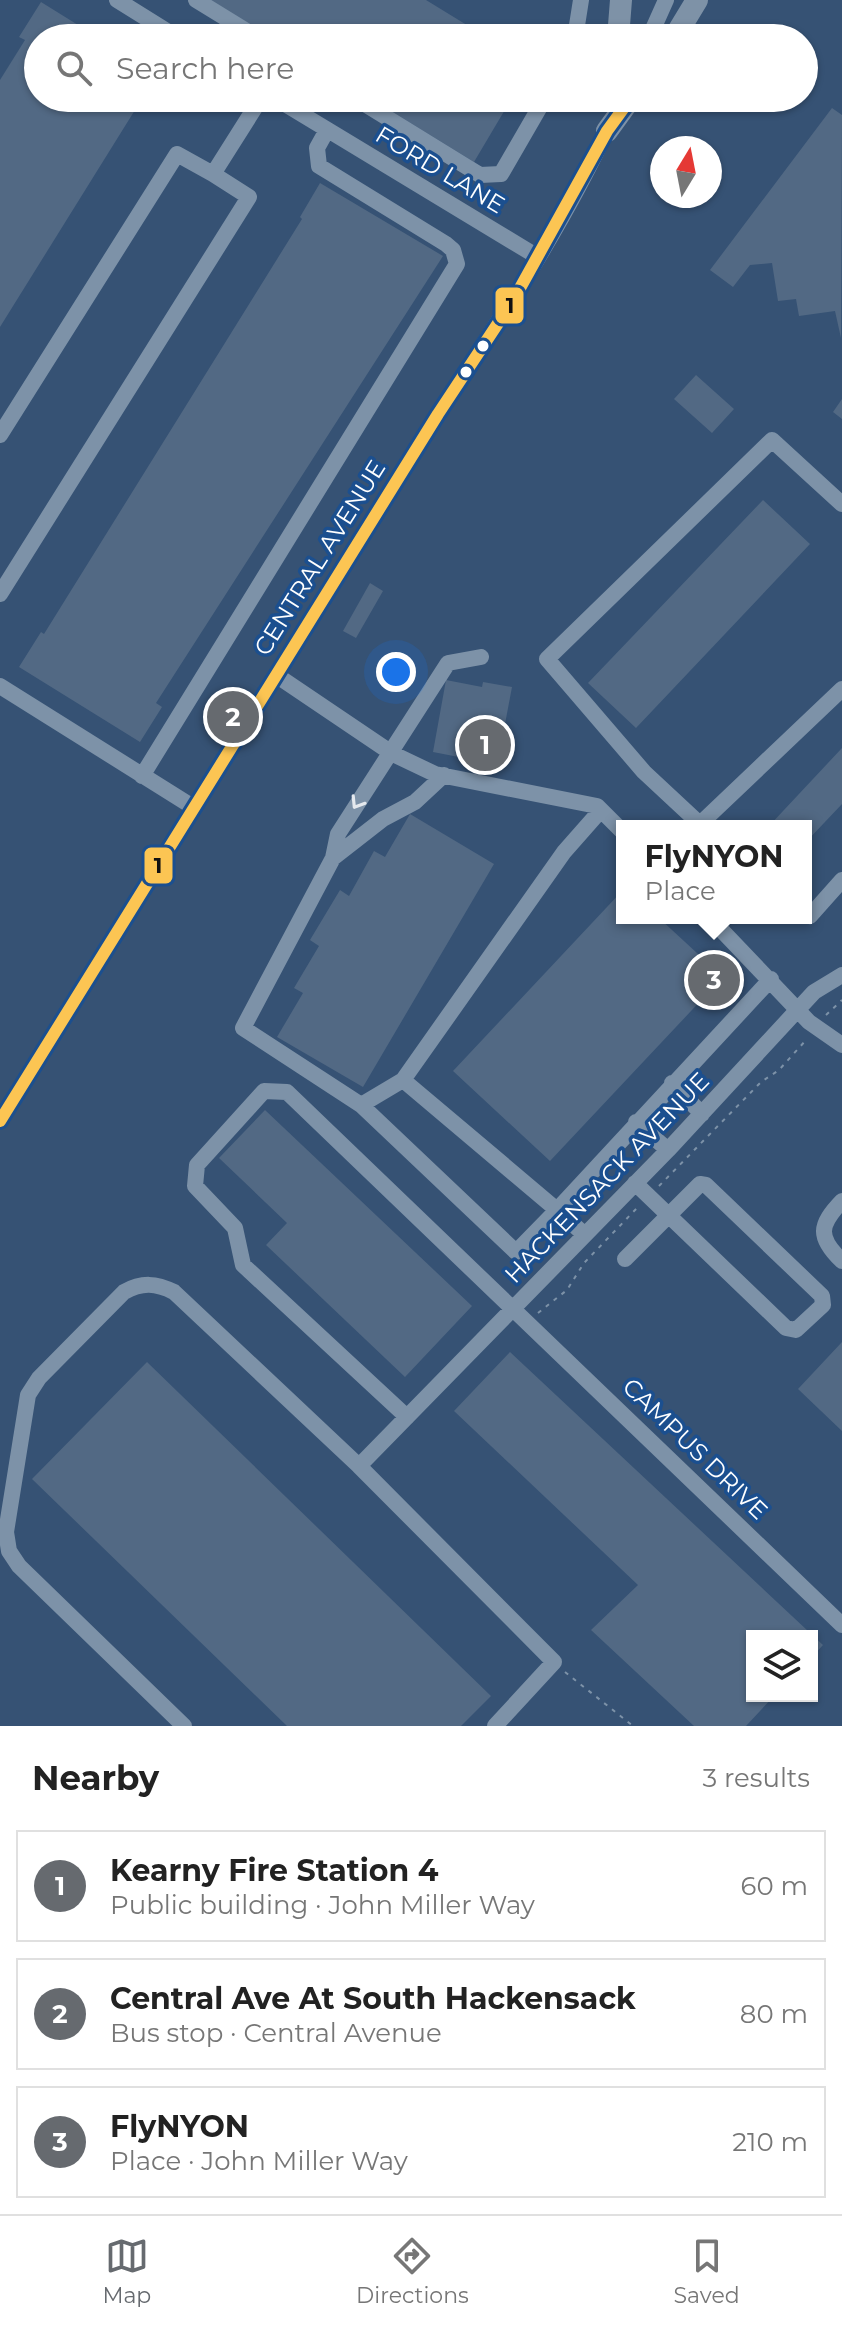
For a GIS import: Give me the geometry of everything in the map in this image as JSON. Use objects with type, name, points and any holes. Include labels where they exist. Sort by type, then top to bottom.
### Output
[{"type":"highway","points":[[619,24],[621,0]]},
{"type":"highway","points":[[682,24],[697,0]]},
{"type":"highway","points":[[607,131],[609,112]]},
{"type":"highway","points":[[607,131],[621,112]]},
{"type":"street","points":[[117,0],[156,24]]},
{"type":"street","points":[[196,0],[235,24]]},
{"type":"street","points":[[577,24],[581,0]]},
{"type":"street","points":[[655,24],[666,0]]},
{"type":"street","points":[[213,174],[252,112]]},
{"type":"street","name":"FORD LANE","points":[[298,112],[538,257]]},
{"type":"street","points":[[378,112],[480,175],[501,174],[537,112]]},
{"type":"street","name":"CENTRAL AVENUE","points":[[0,1121],[538,257],[616,112]]},
{"type":"street","points":[[142,776],[457,264],[453,250],[446,244],[319,166],[317,148],[327,130]]},
{"type":"street","points":[[0,435],[177,154],[249,197],[0,594]]},
{"type":"street","points":[[696,820],[644,772],[547,659],[772,440],[842,504]]},
{"type":"street","points":[[481,657],[448,663],[390,752],[338,834],[333,858],[243,1028],[361,1105],[516,1252],[771,979]]},
{"type":"street","points":[[276,675],[390,752],[444,775],[601,810],[616,825]]},
{"type":"street","points":[[0,686],[193,807]]},
{"type":"street","points":[[706,820],[842,689]]},
{"type":"street","points":[[333,858],[383,819],[415,802],[444,775]]},
{"type":"street","points":[[361,1105],[403,1080],[564,852],[601,810]]},
{"type":"street","points":[[812,914],[842,880]]},
{"type":"street","points":[[716,924],[798,1010],[842,1045]]},
{"type":"street","name":"HACKENSACK AVENUE","points":[[359,1466],[668,1150],[822,985],[842,975]]},
{"type":"street","points":[[403,1080],[585,1235]]},
{"type":"street","points":[[672,1083],[702,1114]]},
{"type":"street","name":"CAMPUS DRIVE","points":[[407,1417],[243,1265],[235,1228],[195,1186],[197,1165],[264,1091],[287,1092],[842,1625]]},
{"type":"street","points":[[636,1122],[668,1150]]},
{"type":"street","points":[[625,1259],[668,1215],[700,1184],[706,1185],[822,1296],[823,1305],[796,1330],[786,1328],[668,1215],[649,1196],[635,1183]]},
{"type":"street","points":[[842,1201],[826,1217],[823,1232],[828,1247],[842,1261]]},
{"type":"street","points":[[184,1726],[19,1566],[9,1551],[8,1513],[32,1386],[124,1292],[135,1286],[159,1285],[174,1292],[359,1466],[554,1662],[495,1726]]},
{"type":"path","points":[[826,1014],[842,1000]]},
{"type":"path","points":[[528,1322],[567,1290],[584,1263],[802,1045]]},
{"type":"path","points":[[554,1662],[633,1726]]},
{"type":"building","points":[[210,0],[426,0],[465,24],[249,24]]},
{"type":"building","points":[[41,2],[76,24],[27,24]]},
{"type":"building","points":[[24,42],[24,112],[134,112],[0,327],[0,80]]},
{"type":"building","points":[[832,108],[842,115],[841,338],[835,311],[799,316],[796,299],[778,301],[772,263],[750,265],[733,287],[710,270]]},
{"type":"building","points":[[393,112],[504,112],[474,162]]},
{"type":"building","points":[[320,183],[443,256],[156,703],[162,707],[140,742],[19,667],[41,632],[44,634],[302,219],[300,217]]},
{"type":"building","points":[[696,375],[734,409],[712,433],[674,399]]},
{"type":"building","points":[[842,399],[842,419],[833,412]]},
{"type":"building","points":[[763,500],[810,544],[636,728],[588,683]]},
{"type":"building","points":[[370,583],[383,591],[356,638],[343,631]]},
{"type":"building","points":[[446,680],[482,687],[483,682],[512,687],[499,756],[471,750],[469,759],[433,752]]},
{"type":"building","points":[[842,748],[842,804],[812,836],[812,820],[775,820]]},
{"type":"building","points":[[410,814],[494,864],[363,1087],[277,1037],[303,993],[294,988],[319,946],[310,940],[340,890],[349,896],[374,851],[385,857]]},
{"type":"building","points":[[616,897],[616,924],[666,924],[723,977],[550,1161],[453,1071]]},
{"type":"building","points":[[265,1110],[472,1306],[405,1377],[266,1245],[287,1223],[219,1158]]},
{"type":"building","points":[[842,1342],[842,1431],[798,1389]]},
{"type":"building","points":[[510,1352],[807,1630],[746,1630],[746,1702],[768,1702],[746,1726],[694,1726],[591,1630],[638,1585],[454,1411]]},
{"type":"building","points":[[147,1362],[491,1696],[461,1726],[287,1726],[32,1479]]},
{"type":"transit line","name":"1","points":[[0,1121],[438,414],[514,299],[607,131],[621,112]]},
{"type":"place","name":"Central Ave At South Hackensack","points":[[233,717]]},
{"type":"place","name":"Kearny Fire Station 4","points":[[485,745]]},
{"type":"place","name":"FlyNYON","points":[[714,980]]}]
